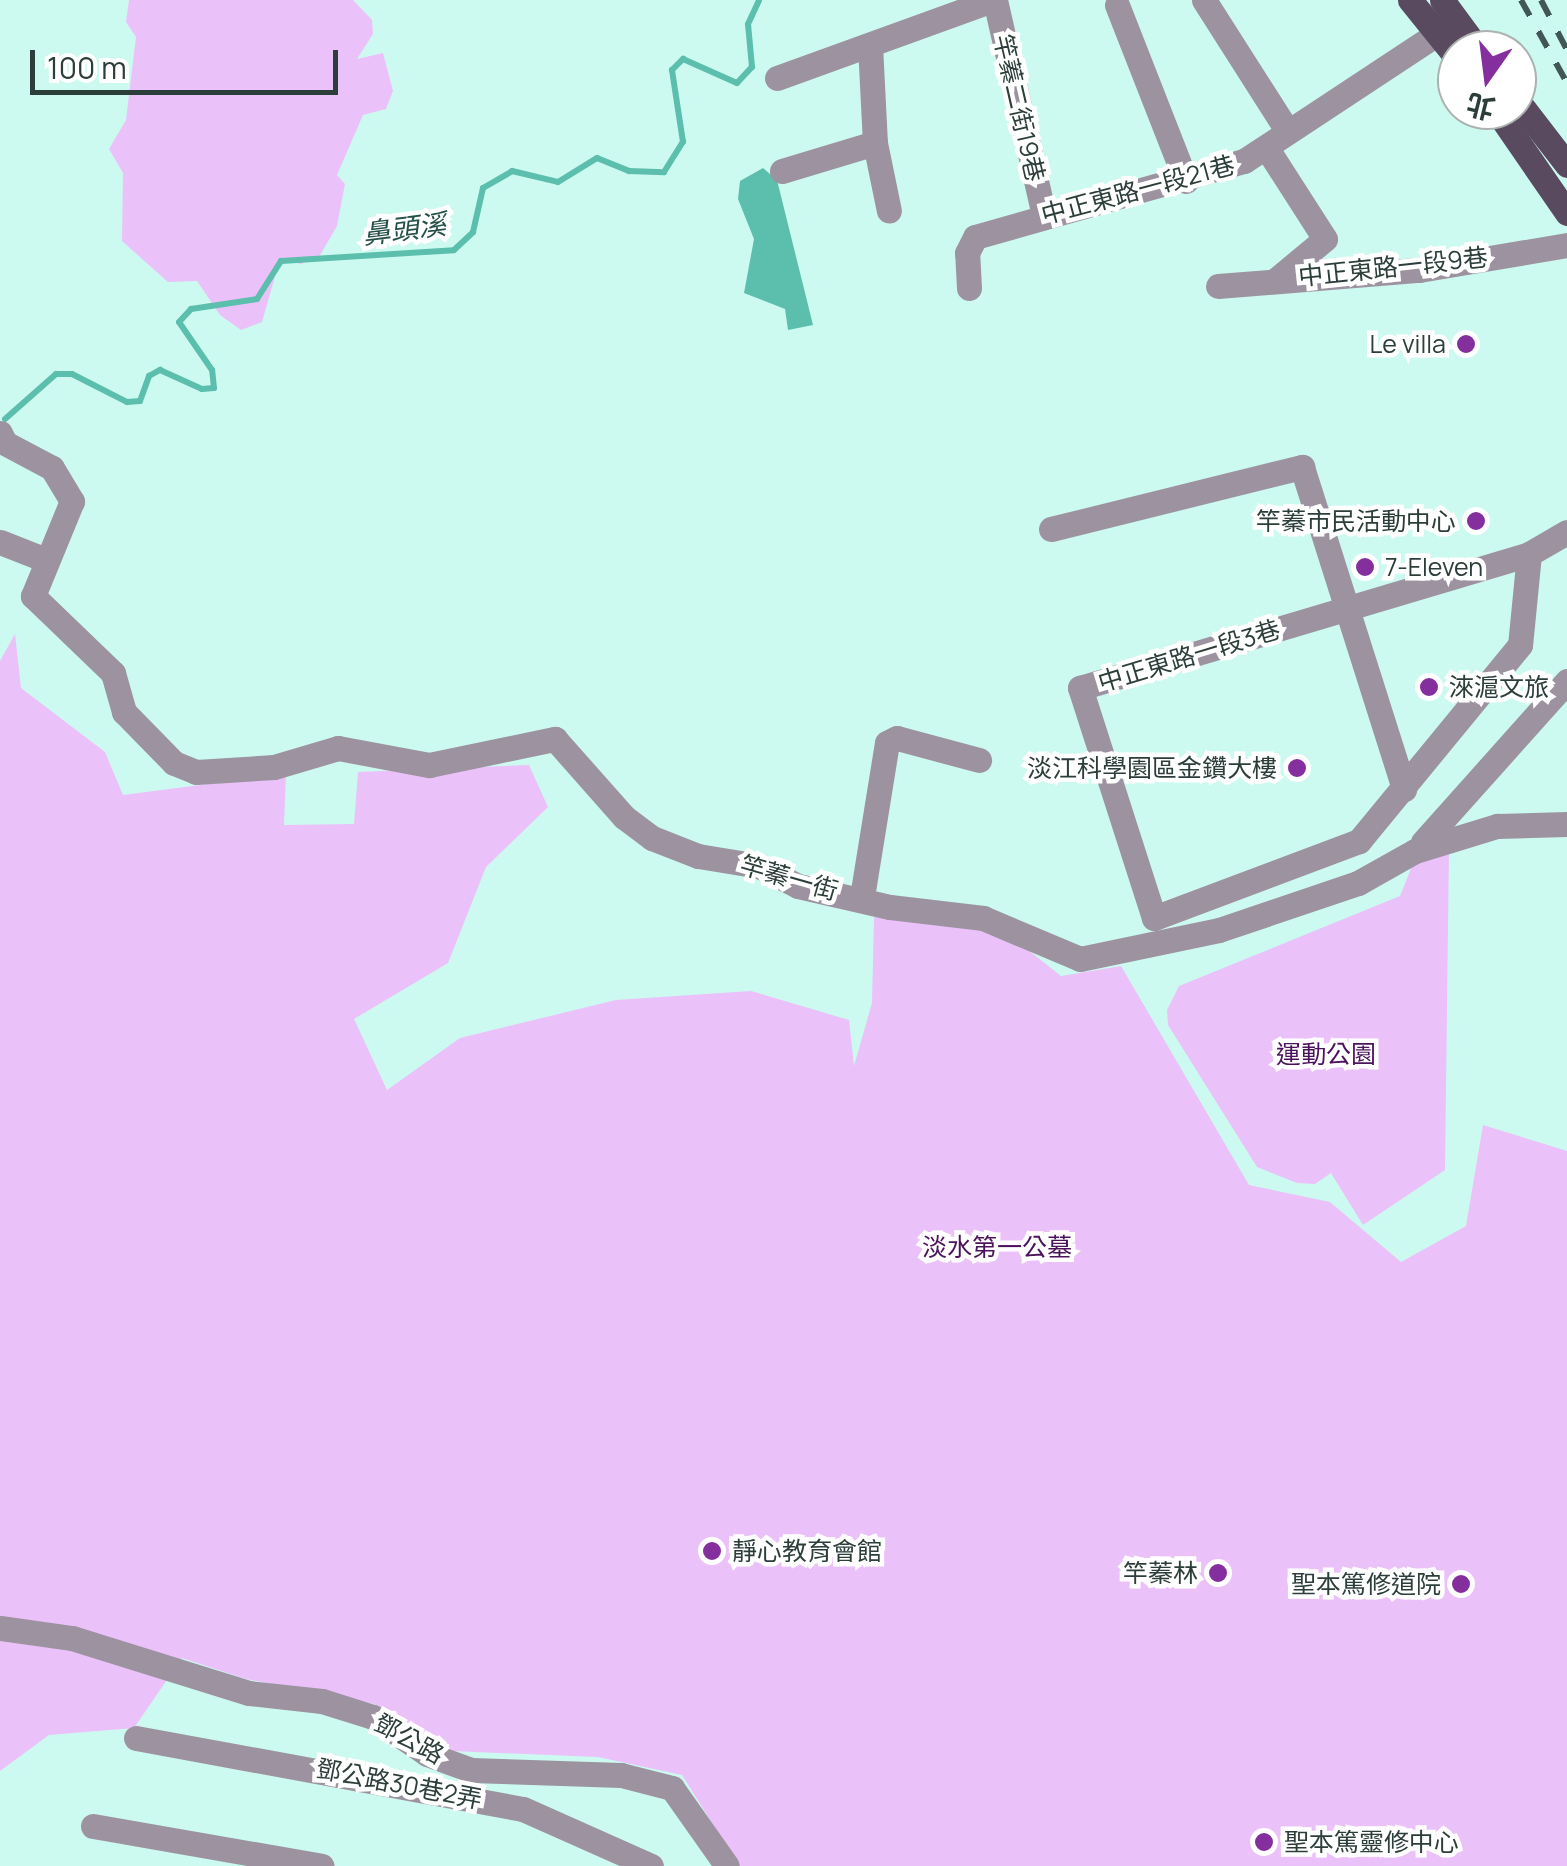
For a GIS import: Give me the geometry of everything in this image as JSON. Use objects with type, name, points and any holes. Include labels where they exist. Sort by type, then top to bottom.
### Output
[{"type":"main road","points":[[1410,0],[1437,33]]},
{"type":"main road","points":[[1442,0],[1464,30]]},
{"type":"main road","points":[[1537,126],[1567,165]]},
{"type":"main road","points":[[1510,130],[1567,212]]},
{"type":"street","points":[[777,78],[993,0]]},
{"type":"street","name":"竿蓁二街19巷","points":[[993,0],[1044,215]]},
{"type":"street","points":[[1204,0],[1288,132]]},
{"type":"street","points":[[1117,5],[1186,181]]},
{"type":"street","name":"中正東路一段21巷","points":[[970,288],[967,254],[974,237],[1044,215],[1186,181],[1266,147],[1437,35]]},
{"type":"street","points":[[870,45],[875,144],[889,211]]},
{"type":"street","points":[[782,171],[875,144]]},
{"type":"street","points":[[1266,147],[1325,239],[1278,278]]},
{"type":"street","name":"中正東路一段9巷","points":[[1218,286],[1278,278],[1419,270],[1567,246]]},
{"type":"street","points":[[0,434],[52,468],[72,501],[46,560],[0,542]]},
{"type":"street","points":[[1051,529],[1302,468],[1404,789]]},
{"type":"street","name":"中正東路一段3巷","points":[[1529,554],[1520,645],[1359,841],[1154,918],[1080,688],[1529,554],[1567,532]]},
{"type":"street","name":"竿蓁一街","points":[[46,560],[34,596],[113,673],[124,712],[174,763],[196,772],[274,768],[338,748],[428,765],[555,739],[624,817],[652,838],[698,856],[758,866],[798,886],[862,897],[890,907],[983,918],[1080,959],[1220,930],[1358,883],[1415,851],[1496,826],[1567,824]]},
{"type":"street","points":[[1423,842],[1567,681]]},
{"type":"street","points":[[862,897],[887,742],[898,738],[980,760]]},
{"type":"street","name":"鄧公路","points":[[0,1628],[72,1638],[249,1693],[322,1701],[372,1717],[428,1754],[470,1770],[622,1775],[672,1788],[728,1866]]},
{"type":"street","name":"鄧公路30巷2弄","points":[[136,1738],[523,1809],[651,1866]]},
{"type":"street","points":[[93,1826],[322,1866]]},
{"type":"green space","points":[[129,0],[353,0],[372,20],[373,34],[357,59],[383,53],[393,91],[386,109],[363,115],[337,175],[345,184],[337,226],[319,257],[301,264],[280,259],[262,322],[241,330],[220,315],[197,281],[168,282],[122,241],[123,173],[109,149],[126,120],[136,37],[126,22]]},
{"type":"green space","name":"淡水第一公墓","points":[[15,634],[21,688],[105,752],[123,795],[286,774],[284,825],[354,824],[358,772],[529,765],[548,807],[486,867],[448,963],[354,1019],[387,1090],[460,1038],[616,1000],[751,991],[849,1020],[854,1066],[872,1003],[874,917],[961,923],[1018,942],[1061,976],[1121,966],[1249,1185],[1330,1202],[1401,1262],[1466,1226],[1483,1125],[1567,1151],[1567,1866],[739,1866],[682,1775],[598,1757],[452,1751],[374,1704],[246,1679],[182,1658],[134,1728],[49,1735],[0,1771],[0,661]]},
{"type":"green space","name":"運動公園","points":[[1449,848],[1445,1170],[1363,1225],[1331,1173],[1315,1184],[1297,1183],[1257,1167],[1168,1025],[1167,1010],[1179,986],[1400,896],[1412,866]]},
{"type":"shaded area","points":[[763,168],[777,180],[813,325],[788,330],[785,309],[744,293],[754,239],[738,199],[740,181]]},
{"type":"waterway","name":"鼻頭溪","points":[[5,419],[56,374],[72,374],[127,402],[140,401],[149,376],[160,370],[202,389],[214,388],[212,370],[179,322],[191,309],[257,299],[281,261],[454,250],[473,232],[483,188],[512,171],[558,182],[597,158],[629,171],[664,172],[683,142],[672,70],[683,59],[737,83],[752,67],[748,24],[759,0]]},
{"type":"railway","points":[[1521,0],[1567,83]]},
{"type":"railway","points":[[1541,0],[1567,50]]},
{"type":"place","name":"Le villa","points":[[1466,344]]},
{"type":"place","name":"竿蓁市民活動中心","points":[[1476,521]]},
{"type":"place","name":"7-Eleven","points":[[1365,567]]},
{"type":"place","name":"淶滬文旅","points":[[1429,687]]},
{"type":"place","name":"淡江科學園區金鑽大樓","points":[[1297,768]]},
{"type":"place","name":"靜心教育會館","points":[[712,1551]]},
{"type":"place","name":"竿蓁林","points":[[1218,1573]]},
{"type":"place","name":"聖本篤修道院","points":[[1461,1584]]},
{"type":"place","name":"聖本篤靈修中心","points":[[1264,1842]]}]
